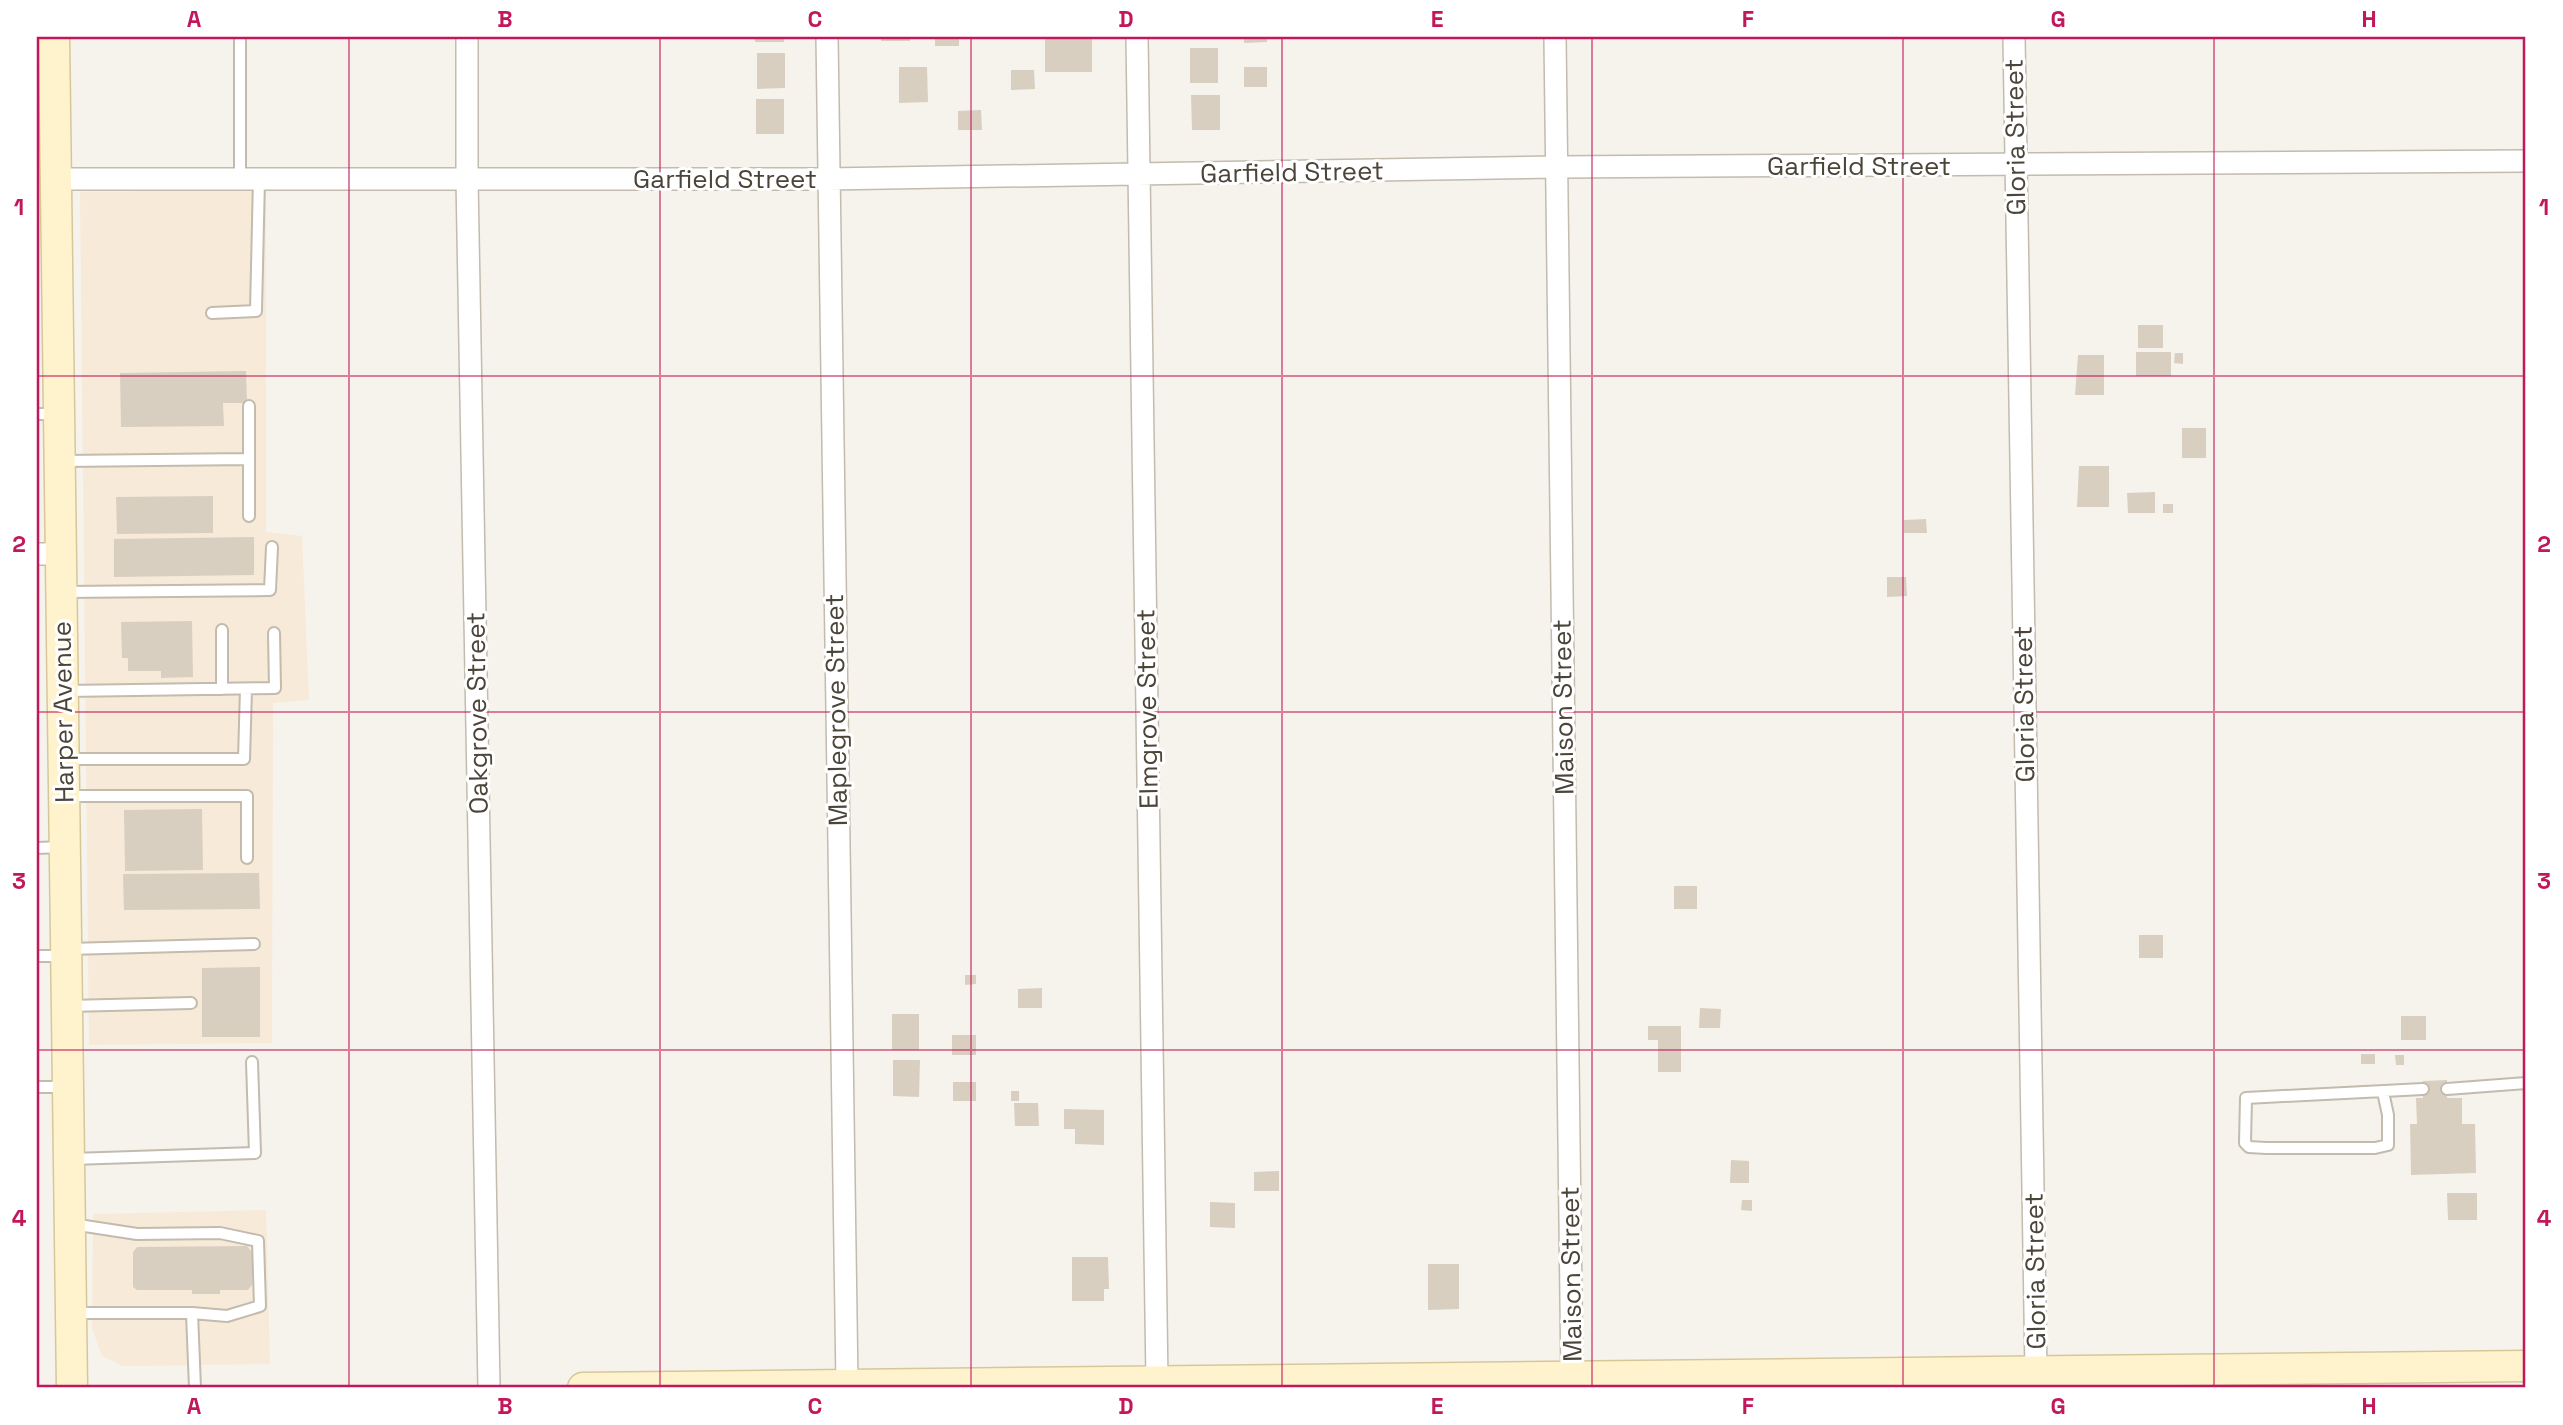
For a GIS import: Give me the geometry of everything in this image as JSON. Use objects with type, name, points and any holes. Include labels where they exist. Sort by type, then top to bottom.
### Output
[{"type":"main road","name":"Harper Avenue","points":[[54,37],[54,176],[48,414],[60,461],[49,554],[62,592],[64,796],[51,847],[67,953],[72,1388]]},
{"type":"main road","points":[[583,1388],[2526,1366]]},
{"type":"street","name":"Oakgrove Street","points":[[467,37],[467,179],[489,1388]]},
{"type":"street","name":"Maplegrove Street","points":[[827,37],[847,1384]]},
{"type":"street","name":"Elmgrove Street","points":[[1137,37],[1157,1381]]},
{"type":"street","name":"Maison Street","points":[[1555,37],[1572,1378]]},
{"type":"street","name":"Gloria Street","points":[[2014,37],[2014,166],[2036,1371]]},
{"type":"street","name":"Garfield Street","points":[[54,176],[250,179],[828,178],[1556,167],[2526,161]]},
{"type":"lane","points":[[212,313],[256,311],[240,37]]},
{"type":"lane","points":[[249,406],[249,516]]},
{"type":"lane","points":[[60,461],[249,459]]},
{"type":"lane","points":[[62,592],[270,590],[272,547]]},
{"type":"lane","points":[[222,630],[222,689]]},
{"type":"lane","points":[[63,691],[275,688],[274,633]]},
{"type":"lane","points":[[64,759],[244,759],[246,688]]},
{"type":"lane","points":[[64,796],[247,796],[247,858]]},
{"type":"lane","points":[[37,956],[254,944]]},
{"type":"lane","points":[[67,1006],[191,1003]]},
{"type":"lane","points":[[69,1159],[254,1153],[252,1062]]},
{"type":"lane","points":[[2447,1089],[2526,1083]]},
{"type":"lane","points":[[37,1087],[68,1087]]},
{"type":"lane","points":[[2383,1092],[2388,1115],[2388,1145],[2375,1148],[2249,1147],[2245,1143],[2246,1098],[2423,1089]]},
{"type":"lane","points":[[70,1224],[137,1234],[220,1233],[258,1241],[260,1306],[227,1316],[192,1313],[71,1312]]},
{"type":"lane","points":[[192,1313],[195,1388]]},
{"type":"shaded area","points":[[266,190],[266,532],[302,536],[309,700],[273,703],[272,1043],[89,1045],[80,192]]},
{"type":"shaded area","points":[[266,1210],[270,1364],[123,1366],[102,1356],[92,1328],[93,1214]]},
{"type":"building","points":[[755,37],[784,37],[784,42],[755,42]]},
{"type":"building","points":[[881,37],[910,37],[910,41],[881,41]]},
{"type":"building","points":[[935,37],[959,37],[959,46],[935,46]]},
{"type":"building","points":[[1045,37],[1092,37],[1092,72],[1045,72]]},
{"type":"building","points":[[1244,37],[1267,37],[1267,42],[1244,43]]},
{"type":"building","points":[[1190,48],[1218,48],[1218,83],[1190,83]]},
{"type":"building","points":[[757,53],[785,53],[785,88],[757,89]]},
{"type":"building","points":[[899,67],[927,67],[928,102],[899,103]]},
{"type":"building","points":[[1244,67],[1267,67],[1267,87],[1244,87]]},
{"type":"building","points":[[1011,70],[1034,70],[1035,89],[1011,90]]},
{"type":"building","points":[[1191,95],[1220,95],[1220,130],[1192,130]]},
{"type":"building","points":[[756,99],[784,99],[784,134],[756,134]]},
{"type":"building","points":[[981,110],[982,130],[958,130],[958,111]]},
{"type":"building","points":[[2138,325],[2163,325],[2163,348],[2138,348]]},
{"type":"building","points":[[2136,352],[2171,352],[2171,376],[2136,376]]},
{"type":"building","points":[[2175,353],[2183,353],[2183,364],[2174,363]]},
{"type":"building","points":[[2078,355],[2104,355],[2104,395],[2075,395]]},
{"type":"building","points":[[246,371],[247,403],[223,403],[224,426],[121,427],[120,373]]},
{"type":"building","points":[[2182,428],[2206,428],[2206,458],[2182,458]]},
{"type":"building","points":[[2079,466],[2109,466],[2109,507],[2077,507]]},
{"type":"building","points":[[2155,492],[2155,513],[2128,513],[2127,493]]},
{"type":"building","points":[[213,496],[213,533],[117,534],[116,497]]},
{"type":"building","points":[[2163,504],[2173,504],[2173,513],[2163,513]]},
{"type":"building","points":[[1926,519],[1927,533],[1904,533],[1904,520]]},
{"type":"building","points":[[254,537],[254,575],[114,577],[114,539]]},
{"type":"building","points":[[1887,577],[1906,577],[1907,596],[1887,597]]},
{"type":"building","points":[[192,621],[193,677],[161,678],[161,671],[128,671],[128,658],[122,658],[121,622]]},
{"type":"building","points":[[202,809],[203,870],[125,871],[124,810]]},
{"type":"building","points":[[259,873],[260,909],[124,910],[123,874]]},
{"type":"building","points":[[1674,886],[1697,886],[1697,909],[1674,909]]},
{"type":"building","points":[[2139,935],[2163,935],[2163,958],[2139,958]]},
{"type":"building","points":[[260,967],[260,1037],[202,1037],[202,968]]},
{"type":"building","points":[[965,975],[976,975],[976,984],[965,985]]},
{"type":"building","points":[[1042,988],[1042,1008],[1018,1008],[1018,989]]},
{"type":"building","points":[[1700,1008],[1721,1009],[1720,1028],[1699,1028]]},
{"type":"building","points":[[892,1014],[919,1014],[919,1050],[892,1050]]},
{"type":"building","points":[[2401,1016],[2426,1016],[2426,1040],[2401,1040]]},
{"type":"building","points":[[1648,1026],[1681,1026],[1681,1072],[1658,1072],[1658,1040],[1648,1040]]},
{"type":"building","points":[[952,1035],[976,1035],[976,1055],[952,1055]]},
{"type":"building","points":[[2361,1054],[2375,1054],[2375,1064],[2361,1064]]},
{"type":"building","points":[[2395,1055],[2404,1055],[2404,1065],[2396,1065]]},
{"type":"building","points":[[893,1060],[920,1060],[919,1097],[893,1096]]},
{"type":"building","points":[[2447,1080],[2447,1098],[2462,1098],[2462,1124],[2475,1124],[2476,1173],[2411,1175],[2410,1124],[2417,1124],[2416,1098],[2423,1098],[2423,1081]]},
{"type":"building","points":[[953,1082],[976,1082],[976,1101],[953,1101]]},
{"type":"building","points":[[1011,1091],[1019,1091],[1019,1101],[1011,1101]]},
{"type":"building","points":[[1014,1103],[1038,1103],[1039,1126],[1015,1126]]},
{"type":"building","points":[[1064,1109],[1104,1110],[1104,1145],[1075,1144],[1075,1129],[1064,1129]]},
{"type":"building","points":[[1731,1160],[1749,1161],[1749,1183],[1730,1183]]},
{"type":"building","points":[[1279,1171],[1279,1191],[1254,1191],[1254,1172]]},
{"type":"building","points":[[2447,1193],[2477,1193],[2477,1220],[2448,1220]]},
{"type":"building","points":[[1742,1200],[1752,1200],[1752,1211],[1741,1210]]},
{"type":"building","points":[[1210,1202],[1235,1203],[1235,1228],[1210,1227]]},
{"type":"building","points":[[247,1246],[252,1252],[252,1285],[248,1290],[192,1294],[192,1290],[137,1290],[133,1287],[133,1252],[137,1247]]},
{"type":"building","points":[[1072,1257],[1108,1257],[1109,1289],[1104,1289],[1104,1301],[1072,1301]]},
{"type":"building","points":[[1428,1264],[1459,1264],[1459,1309],[1428,1310]]}]
